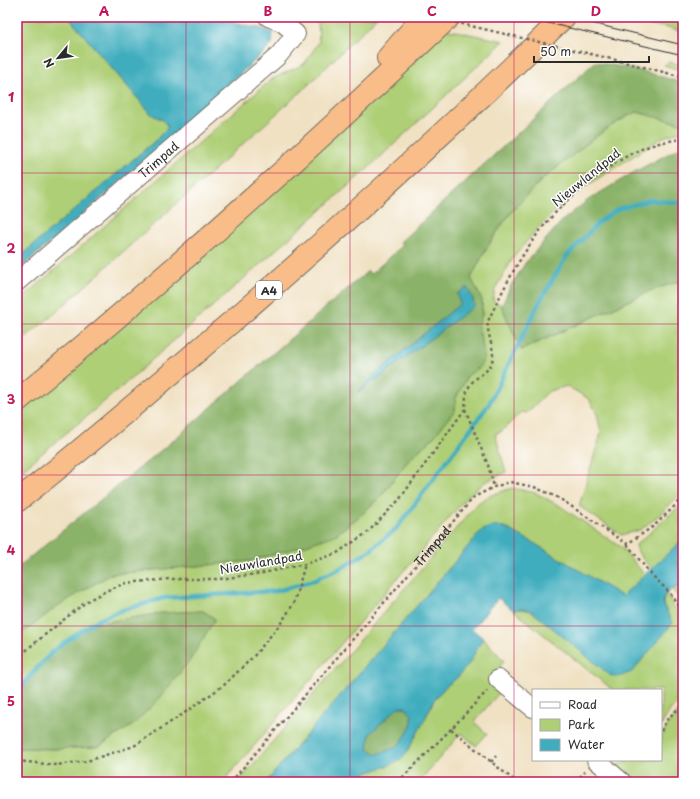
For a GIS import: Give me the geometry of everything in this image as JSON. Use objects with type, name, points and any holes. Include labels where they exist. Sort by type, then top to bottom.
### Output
[{"type":"highway","points":[[305,152],[423,17]]},
{"type":"highway","points":[[17,401],[198,248],[305,152],[449,17]]},
{"type":"highway","name":"A4","points":[[17,501],[124,414],[293,270],[428,147],[564,17]]},
{"type":"highway","name":"A4","points":[[511,69],[581,17]]},
{"type":"street","name":"Trimpad","points":[[17,282],[278,56],[296,34],[283,24],[268,17]]},
{"type":"street","points":[[498,679],[532,707]]},
{"type":"street","points":[[597,761],[614,780]]},
{"type":"path","points":[[432,17],[683,77]]},
{"type":"path","name":"Nieuwlandpad","points":[[494,487],[488,465],[465,409],[467,392],[469,386],[487,370],[492,361],[493,351],[487,328],[488,321],[521,258],[544,226],[561,207],[600,174],[630,154],[652,144],[683,139]]},
{"type":"path","name":"Nieuwlandpad","points":[[17,659],[87,601],[126,583],[170,579],[220,579],[263,573],[305,564],[338,553],[368,532],[399,500],[465,409]]},
{"type":"path","name":"Trimpad","points":[[231,782],[474,497],[494,487],[510,482],[534,487],[559,498],[627,544],[649,572],[669,592],[683,612]]},
{"type":"path","points":[[627,544],[654,526],[683,498]]},
{"type":"path","points":[[17,761],[56,765],[87,761],[134,746],[224,685],[254,656],[281,623],[294,603],[305,564]]},
{"type":"path","points":[[398,782],[498,679]]},
{"type":"path","points":[[662,729],[668,718],[683,705]]},
{"type":"path","points":[[451,729],[516,782]]},
{"type":"path","points":[[491,762],[496,756]]},
{"type":"green space","points":[[17,17],[68,17],[151,114],[163,120],[168,127],[156,140],[17,259]]},
{"type":"green space","points":[[296,17],[377,17],[305,88],[53,315],[17,344],[17,303],[272,79],[304,64],[319,42],[318,23]]},
{"type":"green space","points":[[630,17],[683,17],[683,32],[660,26],[651,26]]},
{"type":"green space","points":[[445,29],[504,41],[374,163],[117,391],[17,474],[17,413],[86,354]]},
{"type":"green space","points":[[595,62],[642,71],[683,83],[683,124],[637,112],[627,116],[599,134],[540,181],[511,212],[487,246],[471,278],[482,300],[482,315],[478,326],[485,358],[479,368],[468,375],[456,398],[455,410],[432,439],[410,458],[382,495],[361,515],[335,535],[250,561],[111,574],[59,605],[17,637],[17,568],[170,443],[368,271],[371,274],[402,246],[400,242]],"holes":[[[460,304],[466,312],[380,377],[359,391],[377,373]]]},
{"type":"green space","points":[[669,62],[683,65],[683,71],[664,65]]},
{"type":"green space","points":[[637,112],[683,124],[683,131],[663,137],[569,197],[537,229],[513,258],[495,289],[493,300],[501,305],[522,350],[652,290],[683,280],[683,492],[657,517],[640,530],[621,535],[579,506],[601,433],[597,414],[589,399],[567,386],[549,391],[527,413],[521,412],[502,431],[495,434],[506,472],[485,482],[468,496],[223,782],[17,782],[17,748],[53,749],[98,747],[133,725],[159,699],[190,659],[215,619],[203,611],[162,613],[94,624],[17,694],[18,636],[59,605],[111,574],[250,561],[335,535],[361,515],[382,495],[410,458],[432,439],[455,410],[456,398],[468,375],[479,368],[483,348],[478,326],[482,315],[482,300],[471,278],[500,228],[526,195],[553,171],[607,129]]},
{"type":"green space","points":[[683,146],[683,280],[652,290],[521,350],[501,305],[510,287],[526,262],[562,221],[588,200],[636,171]]},
{"type":"green space","points":[[512,488],[536,493],[560,506],[622,548],[645,575],[622,596],[504,527],[482,530],[266,782],[238,782],[478,503],[489,496]]},
{"type":"green space","points":[[683,503],[683,539],[652,569],[640,555],[636,545]]},
{"type":"green space","points":[[683,585],[683,603],[672,589]]},
{"type":"green space","points":[[666,594],[677,611],[683,626],[683,700],[671,709],[662,724],[662,689],[612,689],[513,610],[527,610],[540,617],[663,604],[664,596]]},
{"type":"green space","points":[[203,611],[215,619],[190,660],[159,699],[133,725],[98,747],[53,749],[17,748],[17,694],[38,667],[79,630],[94,624],[162,613]]},
{"type":"green space","points":[[483,638],[504,661],[493,677],[504,687],[474,722],[487,734],[476,746],[461,733],[419,782],[353,782],[360,775],[390,765],[404,757],[434,700],[445,687],[457,678],[470,662]]},
{"type":"green space","points":[[398,707],[405,707],[412,715],[412,723],[406,736],[397,747],[377,755],[368,749],[370,734]]},
{"type":"green space","points":[[683,708],[683,782],[638,782],[617,765],[628,761],[662,761],[662,735],[672,718]]},
{"type":"water","points":[[68,17],[213,17],[264,29],[273,33],[272,45],[114,187],[17,271],[17,259],[156,140],[168,127],[163,120],[151,114]]},
{"type":"water","points":[[467,287],[473,299],[474,306],[357,393],[377,373],[460,304],[457,294]]},
{"type":"water","points":[[493,526],[504,527],[622,596],[683,539],[683,585],[672,589],[664,596],[663,604],[673,623],[632,672],[619,677],[611,676],[530,610],[513,610],[498,598],[472,629],[483,638],[470,662],[457,678],[445,687],[434,700],[404,757],[390,765],[360,775],[353,782],[266,782],[482,530]],"holes":[[[398,707],[405,707],[412,715],[412,723],[406,735],[397,747],[377,754],[368,749],[370,734]]]},
{"type":"waterway","points":[[17,693],[30,676],[54,650],[94,622],[119,611],[164,598],[276,591],[310,582],[341,568],[368,552],[397,528],[489,404],[541,299],[567,256],[599,222],[618,209],[650,200],[683,203]]},
{"type":"tram line","points":[[523,17],[683,55]]},
{"type":"tram line","points":[[566,17],[683,45]]}]
